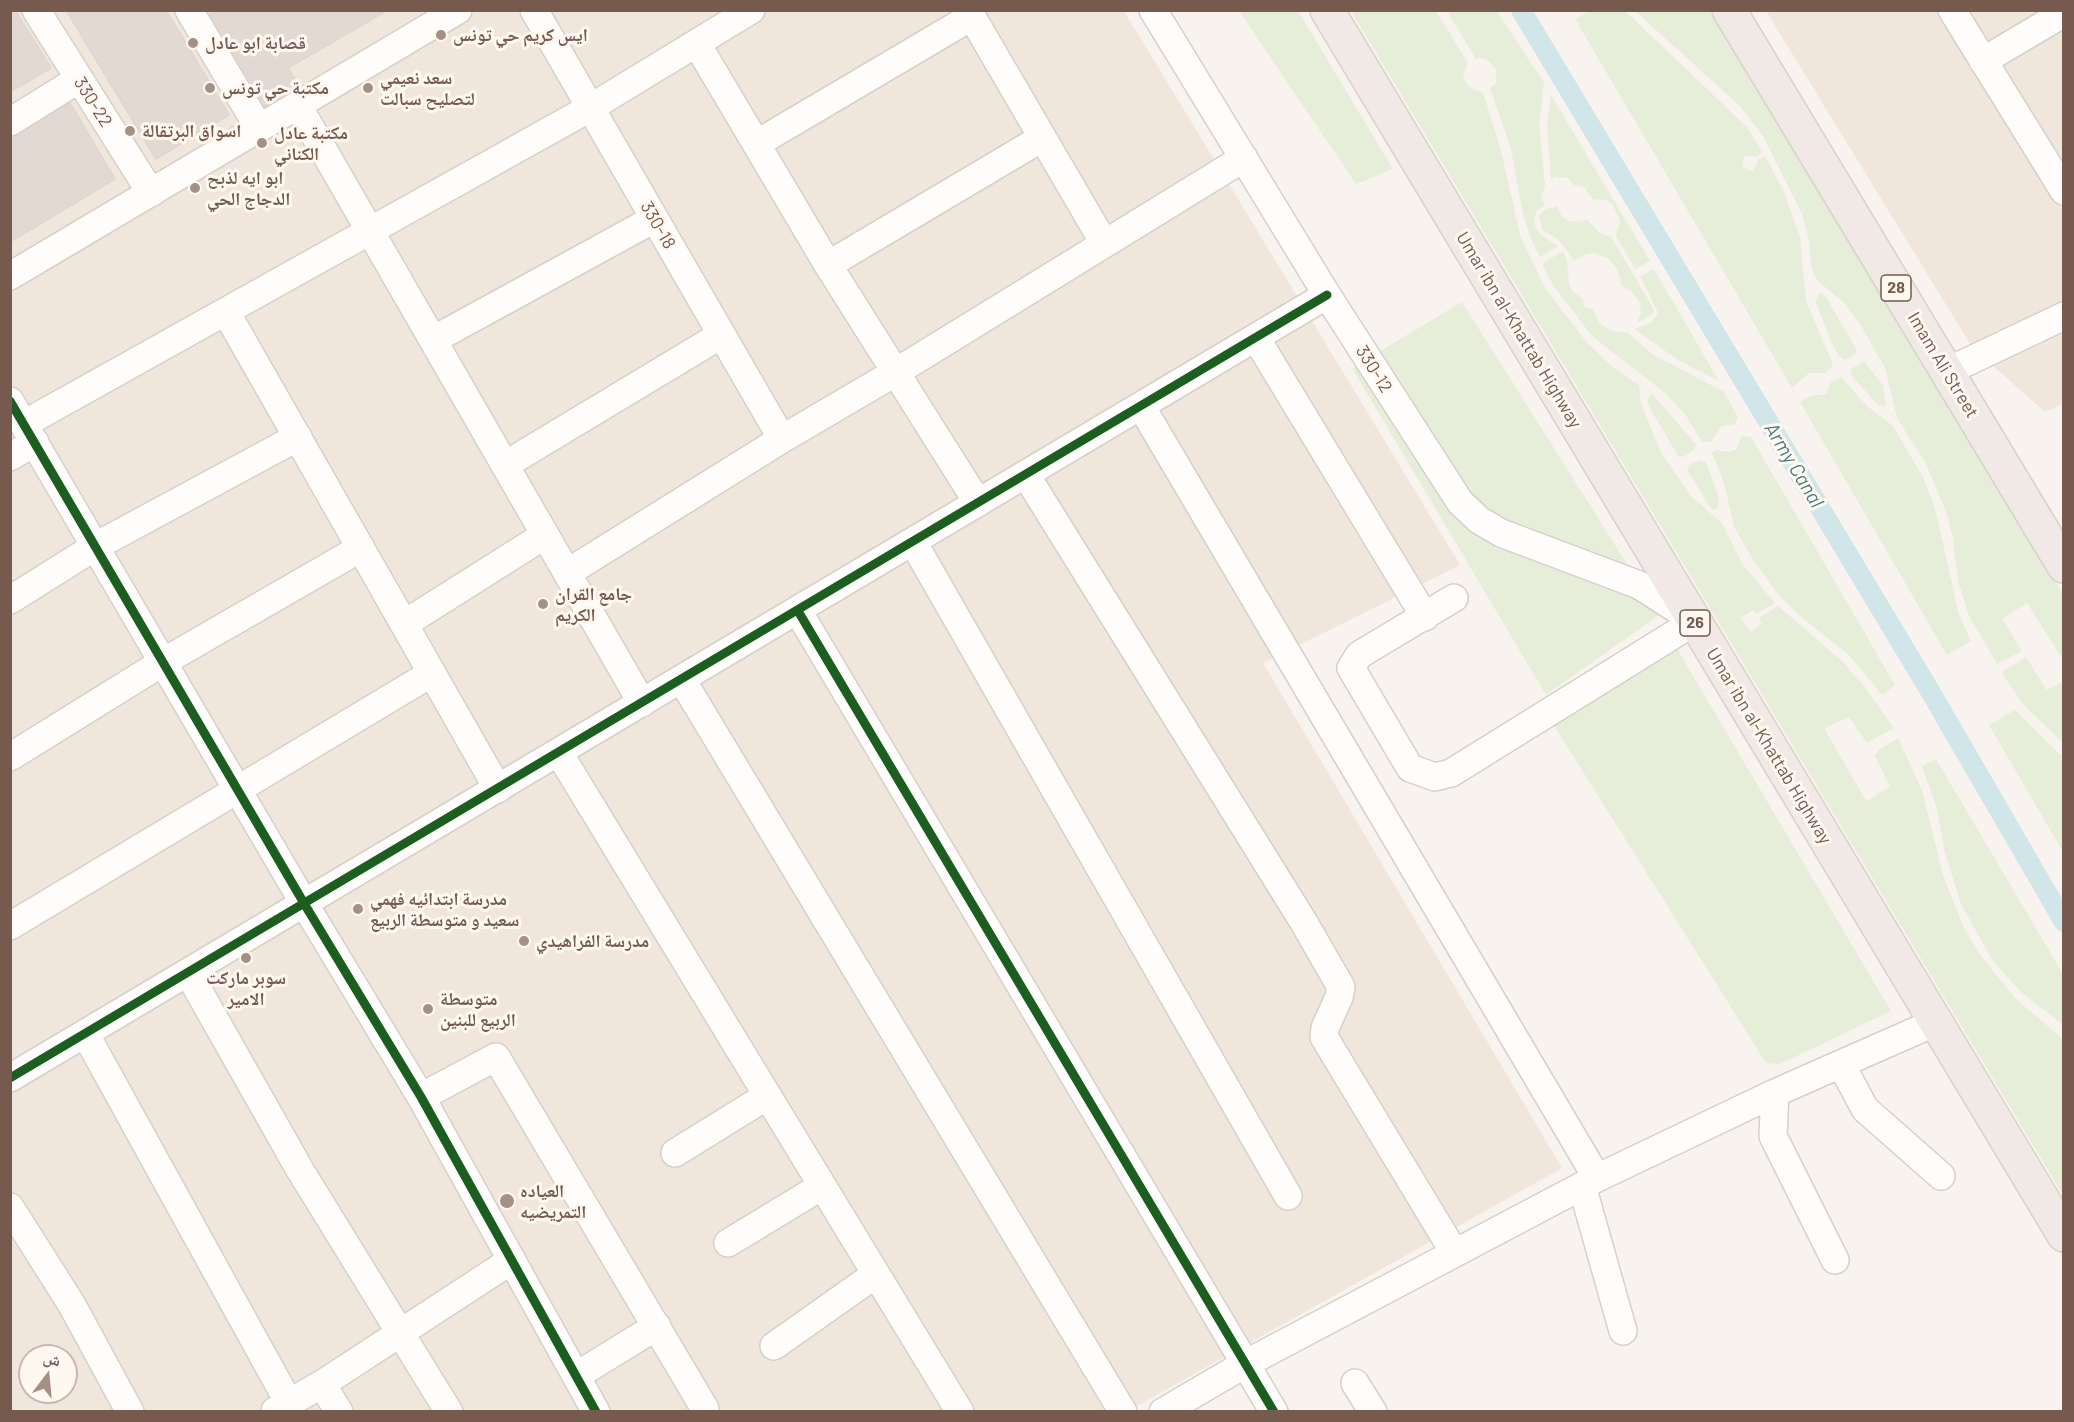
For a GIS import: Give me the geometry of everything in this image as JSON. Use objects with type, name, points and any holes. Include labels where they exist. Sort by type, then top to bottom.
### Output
[{"type":"highway","name":"Umar ibn al-Khattab Highway","points":[[1328,10],[2064,1235]]},
{"type":"highway","name":"Imam Ali Street","points":[[1729,10],[2064,566]]},
{"type":"street","name":"330-22","points":[[36,10],[151,193]]},
{"type":"street","points":[[189,10],[260,128]]},
{"type":"street","points":[[10,276],[458,10]]},
{"type":"street","name":"330-18","points":[[534,10],[782,439]]},
{"type":"street","points":[[10,457],[29,433],[226,312],[590,108],[751,10]]},
{"type":"street","name":"330-12","points":[[1153,10],[1327,295],[1452,491],[1469,511],[1501,533],[1639,585],[1693,620]]},
{"type":"street","points":[[1952,10],[2064,190]]},
{"type":"street","points":[[1983,61],[2064,13]]},
{"type":"street","points":[[756,144],[970,14],[1104,243]]},
{"type":"street","points":[[698,44],[828,265],[978,503]]},
{"type":"street","points":[[10,122],[79,79]]},
{"type":"street","points":[[298,106],[642,704]]},
{"type":"street","points":[[828,265],[1042,138]]},
{"type":"street","points":[[567,573],[782,439],[896,372],[1244,158]]},
{"type":"street","points":[[433,340],[654,219]]},
{"type":"street","points":[[10,1078],[189,974],[1327,295]]},
{"type":"street","points":[[226,312],[498,789]]},
{"type":"street","points":[[1946,372],[2064,316]]},
{"type":"street","points":[[505,465],[721,335]]},
{"type":"street","points":[[1256,338],[1425,617]]},
{"type":"street","points":[[10,400],[237,790],[421,1097],[596,1412]]},
{"type":"street","points":[[1141,406],[1590,1182],[1623,1331]]},
{"type":"street","points":[[10,600],[96,546],[298,437]]},
{"type":"street","points":[[1026,475],[1303,921],[1341,987],[1325,1028],[1324,1037],[1454,1252]]},
{"type":"street","points":[[404,624],[545,535]]},
{"type":"street","points":[[913,542],[1288,1196]]},
{"type":"street","points":[[10,758],[163,662],[361,548]]},
{"type":"street","points":[[1454,598],[1359,655],[1351,668],[1410,768],[1435,777],[1451,773],[1693,620]]},
{"type":"street","points":[[798,611],[1274,1412]]},
{"type":"street","points":[[10,926],[432,673]]},
{"type":"street","points":[[682,680],[1123,1412]]},
{"type":"street","points":[[559,753],[960,1412]]},
{"type":"street","points":[[189,974],[300,1170],[448,1412]]},
{"type":"street","points":[[1162,1412],[1245,1364],[1590,1182],[1775,1093],[1936,1022]]},
{"type":"street","points":[[86,1035],[281,1407],[322,1384],[512,1260]]},
{"type":"street","points":[[421,1097],[496,1057],[708,1411]]},
{"type":"street","points":[[1841,1064],[1865,1109],[1941,1176]]},
{"type":"street","points":[[1775,1093],[1773,1136],[1835,1260]]},
{"type":"street","points":[[675,1153],[767,1096]]},
{"type":"street","points":[[728,1243],[822,1186]]},
{"type":"street","points":[[10,1208],[72,1305],[130,1412]]},
{"type":"street","points":[[774,1346],[876,1274]]},
{"type":"street","points":[[576,1376],[657,1326]]},
{"type":"street","points":[[1355,1383],[1373,1412]]},
{"type":"street","points":[[322,1384],[339,1412]]},
{"type":"shaded area","points":[[10,11],[1124,11],[1460,565],[1263,663],[1562,1168],[1128,1411],[11,1411]]},
{"type":"shaded area","points":[[1766,11],[2063,11],[2063,404],[2045,412],[1972,347]]},
{"type":"green space","points":[[1591,10],[1625,11],[1747,127],[1763,153],[1755,157],[1746,156],[1743,159],[1743,167],[1752,171],[1757,160],[1765,156],[1784,192],[1800,237],[1806,301],[1832,362],[1832,367],[1825,373],[1809,373],[1792,388],[1575,19]]},
{"type":"green space","points":[[1239,11],[1298,11],[1393,169],[1356,184]]},
{"type":"green space","points":[[1351,11],[1436,11],[1468,63],[1463,75],[1466,83],[1472,89],[1483,92],[1501,151],[1521,238],[1545,288],[1588,344],[1614,368],[1639,385],[1641,403],[1661,453],[1691,496],[1722,523],[1743,565],[1775,603],[1756,614],[1753,610],[1741,618],[1751,632],[1762,624],[1759,618],[1778,606],[1843,662],[1894,728],[1867,743],[1849,717],[1825,730],[1865,799],[1868,800],[1890,787],[1875,756],[1879,750],[1898,738],[1922,790],[1943,876],[1964,928],[1981,956],[2016,999],[2063,1039],[2063,1195]]},
{"type":"green space","points":[[1447,11],[1497,11],[1544,83],[1539,123],[1545,185],[1541,198],[1545,206],[1536,211],[1534,224],[1541,235],[1558,246],[1540,257],[1530,237],[1522,210],[1511,149],[1490,88],[1496,83],[1496,69],[1489,61],[1476,59]]},
{"type":"green space","points":[[1635,11],[1713,11],[2063,594],[2063,660],[2027,603],[2002,619],[2022,651],[1997,664],[1969,616],[1958,581],[1953,538],[1946,512],[1926,464],[1897,418],[1885,368],[1860,324],[1845,304],[1817,280],[1812,269],[1809,241],[1802,214],[1763,136],[1739,105]]},
{"type":"green space","points":[[1551,95],[1650,261],[1635,269],[1616,236],[1620,221],[1613,205],[1606,200],[1593,199],[1584,187],[1574,185],[1568,178],[1555,177],[1551,180],[1547,123]]},
{"type":"green space","points":[[1557,206],[1562,217],[1569,221],[1581,222],[1587,219],[1598,232],[1611,237],[1654,311],[1650,316],[1637,323],[1641,312],[1639,301],[1630,290],[1622,286],[1617,269],[1609,259],[1594,253],[1586,254],[1574,261],[1558,239],[1542,230],[1539,215],[1546,209]]},
{"type":"green space","points":[[1563,251],[1567,260],[1572,291],[1583,299],[1585,307],[1593,309],[1599,323],[1611,331],[1627,332],[1652,354],[1724,392],[1738,417],[1735,424],[1722,426],[1711,442],[1702,442],[1685,414],[1665,393],[1592,336],[1553,285],[1542,264]]},
{"type":"green space","points":[[1654,269],[1719,381],[1678,360],[1634,329],[1651,323],[1658,313],[1640,276]]},
{"type":"green space","points":[[1820,293],[1826,297],[1857,350],[1855,355],[1845,360],[1839,357],[1815,301]]},
{"type":"green space","points":[[1462,302],[1659,615],[1546,695],[1352,368]]},
{"type":"green space","points":[[1864,361],[1883,385],[1886,406],[1878,405],[1851,375],[1851,369]]},
{"type":"green space","points":[[1841,377],[1867,406],[1893,426],[1923,477],[1935,508],[1959,615],[1971,641],[1947,655],[1800,402],[1810,396],[1826,394],[1831,382]]},
{"type":"green space","points":[[1650,395],[1653,395],[1696,444],[1695,449],[1683,457],[1678,456],[1647,403]]},
{"type":"green space","points":[[1742,436],[1751,437],[1895,685],[1882,695],[1849,655],[1801,617],[1777,593],[1752,558],[1734,527],[1724,483],[1712,453],[1716,450],[1730,452],[1736,450]]},
{"type":"green space","points":[[1701,460],[1706,462],[1719,498],[1717,509],[1711,509],[1688,471],[1689,465]]},
{"type":"green space","points":[[1676,647],[1891,1011],[1780,1064],[1766,1063],[1553,724]]},
{"type":"green space","points":[[2026,657],[2047,690],[2063,681],[2063,743],[2023,704],[2003,675],[2003,671]]},
{"type":"green space","points":[[2015,710],[2063,757],[2063,852],[1989,725]]},
{"type":"green space","points":[[1936,759],[2063,974],[2063,1025],[2021,992],[1992,960],[1961,904],[1945,853],[1937,809],[1922,766]]},
{"type":"building","points":[[10,10],[15,10],[51,68],[10,92]]},
{"type":"building","points":[[66,10],[166,10],[229,115],[156,159]]},
{"type":"building","points":[[217,10],[388,10],[288,68],[299,86],[265,107],[210,14]]},
{"type":"building","points":[[70,103],[115,179],[10,242],[10,138]]},
{"type":"waterway","name":"Army Canal","points":[[1521,10],[1930,691],[2064,922]]},
{"type":"cycle path","points":[[10,1078],[1327,295]]},
{"type":"cycle path","points":[[10,401],[305,905],[421,1097],[596,1412]]},
{"type":"cycle path","points":[[798,611],[1274,1412]]},
{"type":"place","name":"ايس كريم حي تونس","points":[[441,35]]},
{"type":"place","name":"قصابة ابو عادل","points":[[193,43]]},
{"type":"place","name":"مكتبة حي تونس","points":[[210,88]]},
{"type":"place","name":"سعد نعيمي لتصليح سبالت","points":[[368,88]]},
{"type":"place","name":"اسواق البرتقالة","points":[[130,131]]},
{"type":"place","name":"مكتبة عادل الكناني","points":[[262,143]]},
{"type":"place","name":"ابو ايه لذبح الدجاج الحي","points":[[195,188]]},
{"type":"place","name":"جامع القران الكريم","points":[[543,604]]},
{"type":"place","name":"مدرسة ابتدائيه فهمي سعيد و متوسطة الربيع","points":[[358,909]]},
{"type":"place","name":"مدرسة الفراهيدي","points":[[524,941]]},
{"type":"place","name":"سوبر ماركت الامير","points":[[246,958]]},
{"type":"place","name":"متوسطة الربيع للبنين","points":[[428,1009]]},
{"type":"place","name":"العياده التمريضيه","points":[[507,1201]]}]
